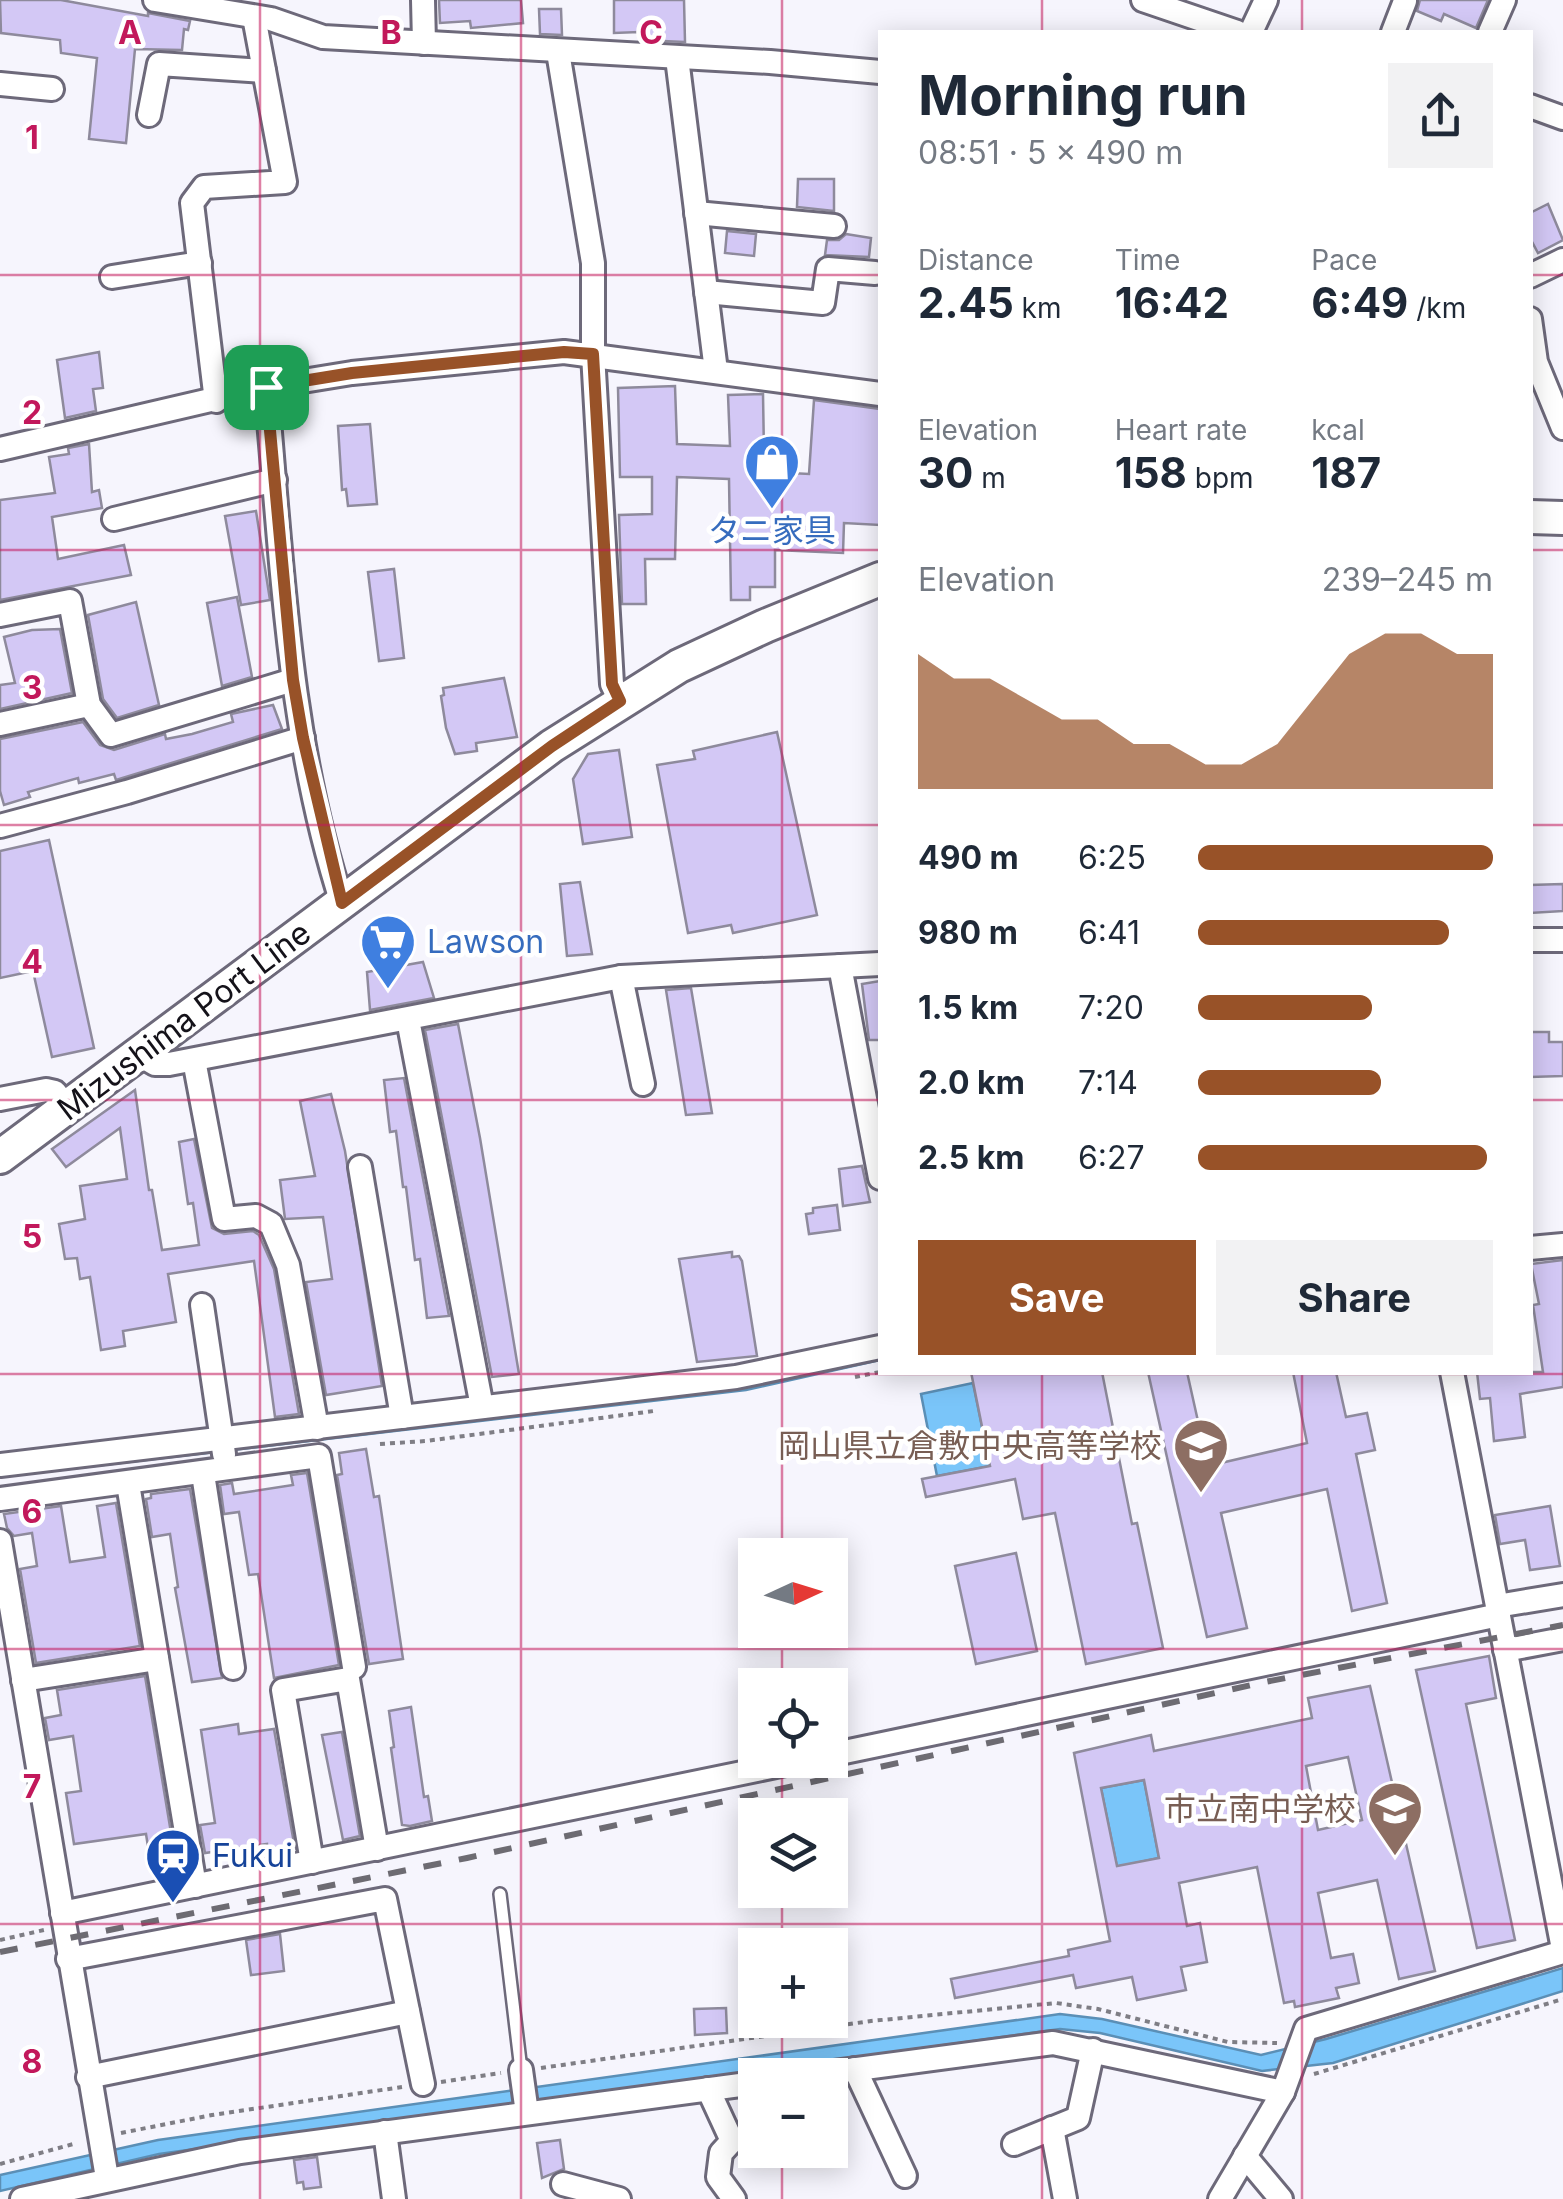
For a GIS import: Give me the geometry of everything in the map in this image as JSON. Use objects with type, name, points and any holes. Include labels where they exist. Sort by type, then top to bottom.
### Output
[{"type":"main road","points":[[1533,517],[1563,518]]},
{"type":"main road","name":"Mizushima Port Line","points":[[0,1157],[552,746],[620,701],[679,666],[878,580]]},
{"type":"street","points":[[156,0],[204,4],[271,18],[323,38],[878,72]]},
{"type":"street","points":[[423,0],[424,43]]},
{"type":"street","points":[[1143,0],[1231,30]]},
{"type":"street","points":[[1252,30],[1266,0]]},
{"type":"street","points":[[1491,30],[1504,0]]},
{"type":"street","points":[[1394,30],[1405,1]]},
{"type":"street","points":[[216,400],[192,203],[204,187],[284,182],[254,17]]},
{"type":"street","points":[[558,52],[593,263],[593,354],[612,684],[620,701]]},
{"type":"street","points":[[676,58],[716,371]]},
{"type":"street","points":[[149,115],[159,64],[264,71]]},
{"type":"street","points":[[0,84],[52,89]]},
{"type":"street","points":[[1533,107],[1563,118]]},
{"type":"street","points":[[696,213],[834,226]]},
{"type":"street","points":[[1533,275],[1563,260]]},
{"type":"street","points":[[112,277],[200,263]]},
{"type":"street","points":[[706,292],[823,304],[828,269],[875,274]]},
{"type":"street","points":[[1533,340],[1536,362],[1561,420]]},
{"type":"street","points":[[0,449],[266,387],[391,369],[564,352],[878,394]]},
{"type":"street","points":[[266,387],[293,680],[342,903]]},
{"type":"street","points":[[114,519],[275,480]]},
{"type":"street","points":[[0,615],[70,601],[90,705],[110,736],[293,680]]},
{"type":"street","points":[[0,724],[90,705]]},
{"type":"street","points":[[0,826],[303,738]]},
{"type":"street","points":[[1533,940],[1563,940]]},
{"type":"street","points":[[138,1054],[155,1064],[194,1060],[622,978],[878,964]]},
{"type":"street","points":[[840,966],[878,1167]]},
{"type":"street","points":[[622,978],[643,1084]]},
{"type":"street","points":[[410,1030],[482,1408]]},
{"type":"street","points":[[194,1060],[224,1220],[256,1216],[271,1224],[288,1265],[316,1428]]},
{"type":"street","points":[[0,1099],[46,1090],[55,1092],[67,1107]]},
{"type":"street","points":[[360,1167],[402,1417]]},
{"type":"street","points":[[1533,1248],[1563,1245]]},
{"type":"street","points":[[202,1304],[220,1456],[233,1668]]},
{"type":"street","points":[[0,1500],[128,1484],[316,1428],[736,1377],[878,1347]]},
{"type":"street","points":[[1220,2199],[1287,2083],[1306,2028],[1563,1950],[1453,1375]]},
{"type":"street","points":[[0,1465],[318,1456],[354,1667]]},
{"type":"street","points":[[128,1484],[195,1886]]},
{"type":"street","points":[[0,1542],[107,2175]]},
{"type":"street","points":[[848,1751],[1563,1595]]},
{"type":"street","points":[[1506,1650],[1563,1639]]},
{"type":"street","points":[[23,1680],[157,1659]]},
{"type":"street","points":[[312,1862],[283,1690],[348,1680],[377,1849]]},
{"type":"street","points":[[62,1920],[195,1886],[738,1774]]},
{"type":"street","points":[[68,1959],[384,1899],[422,2084]]},
{"type":"street","points":[[88,2077],[408,2012]]},
{"type":"street","points":[[848,2070],[1054,2043],[1287,2083]]},
{"type":"street","points":[[1014,2144],[1078,2118],[1094,2050]]},
{"type":"street","points":[[855,2069],[905,2176]]},
{"type":"street","points":[[522,2074],[527,2110]]},
{"type":"street","points":[[22,2199],[107,2175],[240,2152],[527,2110],[738,2085]]},
{"type":"street","points":[[708,2089],[732,2141],[721,2153],[718,2177],[734,2199]]},
{"type":"street","points":[[1052,2128],[1066,2199]]},
{"type":"street","points":[[385,2132],[394,2199]]},
{"type":"street","points":[[1246,2156],[1281,2199]]},
{"type":"street","points":[[563,2184],[619,2199]]},
{"type":"lane","points":[[500,1894],[522,2074]]},
{"type":"path","points":[[0,1940],[62,1920]]},
{"type":"path","points":[[1287,2083],[1563,1998]]},
{"type":"path","points":[[0,2164],[212,2115],[422,2084],[522,2074],[871,2021],[1056,2003],[1098,2009],[1228,2042],[1301,2039]]},
{"type":"water","points":[[878,1355],[878,1360],[746,1390],[0,1477],[0,1472]]},
{"type":"water","points":[[973,1383],[990,1466],[937,1476],[921,1394]]},
{"type":"water","points":[[1144,1780],[1159,1858],[1117,1867],[1101,1788]]},
{"type":"water","points":[[1563,1968],[1563,1991],[1333,2063],[1262,2071],[1100,2033],[1060,2029],[848,2058],[745,2058],[1060,2014],[1102,2019],[1261,2055]]},
{"type":"water","points":[[738,2059],[738,2074],[159,2154],[0,2191],[0,2175],[158,2140]]},
{"type":"building","points":[[0,0],[61,0],[190,21],[188,30],[184,29],[182,50],[135,49],[126,143],[89,139],[97,58],[61,53],[60,40],[1,33]]},
{"type":"building","points":[[439,0],[521,0],[523,23],[471,28],[470,21],[440,23]]},
{"type":"building","points":[[614,0],[684,0],[685,42],[640,40],[639,32],[614,33]]},
{"type":"building","points":[[1420,0],[1488,0],[1476,28],[1444,14],[1441,21],[1417,11]]},
{"type":"building","points":[[539,9],[561,9],[562,35],[540,34]]},
{"type":"building","points":[[798,179],[834,179],[834,211],[797,207]]},
{"type":"building","points":[[1548,204],[1563,240],[1538,253],[1533,244],[1533,212]]},
{"type":"building","points":[[727,231],[756,234],[754,256],[725,253]]},
{"type":"building","points":[[846,234],[871,238],[869,257],[825,255],[827,240],[839,240]]},
{"type":"building","points":[[99,352],[103,388],[93,389],[96,411],[65,418],[57,360]]},
{"type":"building","points":[[675,386],[677,444],[730,446],[728,395],[763,394],[764,453],[770,453],[771,472],[809,474],[814,400],[878,409],[878,525],[844,523],[843,553],[775,550],[775,587],[750,587],[750,600],[731,600],[729,479],[677,477],[675,559],[645,559],[646,604],[622,604],[619,515],[652,514],[652,477],[620,477],[618,388]]},
{"type":"building","points":[[370,424],[377,504],[348,506],[346,489],[342,490],[338,426]]},
{"type":"building","points":[[89,444],[92,492],[99,490],[102,508],[52,517],[58,559],[124,545],[131,575],[0,600],[0,500],[55,493],[49,457],[69,454],[68,448]]},
{"type":"building","points":[[256,511],[270,600],[241,605],[225,516]]},
{"type":"building","points":[[394,569],[404,658],[379,661],[368,572]]},
{"type":"building","points":[[237,597],[252,677],[222,686],[207,603]]},
{"type":"building","points":[[136,602],[159,705],[117,718],[103,699],[88,615]]},
{"type":"building","points":[[60,629],[72,693],[0,709],[0,685],[15,683],[4,637]]},
{"type":"building","points":[[504,678],[517,737],[476,743],[477,751],[455,754],[446,728],[443,688]]},
{"type":"building","points":[[273,705],[282,729],[116,780],[114,774],[79,783],[78,778],[28,792],[30,797],[4,805],[0,791],[0,739],[83,722],[100,745],[114,750],[165,734],[166,739],[192,734],[233,722],[231,714]]},
{"type":"building","points":[[777,732],[817,915],[733,933],[731,925],[688,933],[657,765],[695,759],[693,751]]},
{"type":"building","points":[[619,750],[632,837],[583,844],[573,779],[588,754]]},
{"type":"building","points":[[49,840],[94,1048],[52,1057],[33,971],[0,978],[0,851]]},
{"type":"building","points":[[580,882],[592,954],[567,956],[560,884]]},
{"type":"building","points":[[1563,884],[1563,911],[1533,913],[1533,885]]},
{"type":"building","points":[[423,962],[434,998],[370,1010],[367,972]]},
{"type":"building","points":[[878,981],[878,1040],[869,1040],[862,984]]},
{"type":"building","points":[[691,988],[712,1113],[686,1115],[666,990]]},
{"type":"building","points":[[458,1024],[519,1374],[492,1377],[425,1030]]},
{"type":"building","points":[[1533,1032],[1549,1032],[1549,1042],[1563,1042],[1563,1076],[1533,1077]]},
{"type":"building","points":[[404,1078],[449,1316],[427,1318],[396,1131],[390,1132],[384,1080]]},
{"type":"building","points":[[135,1090],[162,1250],[199,1245],[179,1142],[194,1139],[212,1228],[224,1234],[253,1231],[259,1235],[274,1269],[299,1414],[275,1417],[254,1261],[168,1274],[176,1322],[123,1331],[125,1346],[101,1350],[90,1277],[80,1279],[77,1258],[65,1259],[59,1224],[85,1219],[80,1186],[127,1179],[120,1128],[66,1167],[52,1149]]},
{"type":"building","points":[[331,1094],[345,1151],[382,1386],[326,1395],[306,1282],[332,1279],[323,1217],[285,1219],[280,1180],[315,1176],[300,1101]]},
{"type":"building","points":[[862,1166],[870,1202],[843,1206],[839,1169]]},
{"type":"building","points":[[837,1205],[840,1230],[809,1234],[806,1214],[813,1213],[813,1208]]},
{"type":"building","points":[[732,1252],[732,1257],[739,1256],[742,1261],[757,1356],[697,1362],[679,1259]]},
{"type":"building","points":[[1563,1260],[1563,1387],[1520,1394],[1525,1437],[1494,1441],[1490,1398],[1480,1399],[1477,1375],[1543,1372],[1533,1305],[1539,1304],[1533,1264]]},
{"type":"building","points":[[972,1375],[1103,1375],[1132,1524],[1137,1523],[1163,1648],[1086,1664],[1055,1513],[1023,1519],[1015,1479],[926,1497],[922,1479],[990,1466]]},
{"type":"building","points":[[1149,1375],[1188,1375],[1208,1466],[1307,1443],[1294,1375],[1337,1375],[1346,1417],[1367,1413],[1375,1450],[1356,1454],[1387,1603],[1352,1611],[1327,1489],[1221,1513],[1247,1628],[1207,1637]]},
{"type":"building","points":[[366,1449],[374,1497],[379,1496],[403,1659],[369,1664],[337,1475],[342,1474],[339,1453]]},
{"type":"building","points":[[307,1473],[339,1665],[274,1678],[258,1574],[249,1575],[239,1512],[224,1514],[220,1485],[232,1483],[234,1494],[293,1485],[291,1475]]},
{"type":"building","points":[[190,1489],[222,1678],[192,1682],[170,1534],[152,1537],[146,1499],[151,1494]]},
{"type":"building","points":[[116,1503],[140,1646],[36,1663],[20,1569],[37,1566],[32,1533],[14,1536],[7,1528],[4,1514],[61,1506],[70,1562],[105,1557],[97,1506]]},
{"type":"building","points":[[1550,1506],[1560,1566],[1530,1570],[1525,1540],[1500,1544],[1495,1515]]},
{"type":"building","points":[[1016,1553],[1037,1651],[976,1664],[955,1566]]},
{"type":"building","points":[[1489,1656],[1496,1698],[1466,1704],[1515,1940],[1477,1948],[1416,1670]]},
{"type":"building","points":[[145,1676],[177,1869],[152,1872],[146,1834],[74,1844],[66,1793],[81,1791],[73,1736],[49,1740],[45,1718],[61,1715],[57,1690]]},
{"type":"building","points":[[1370,1686],[1435,1971],[1399,1979],[1377,1880],[1318,1893],[1331,1958],[1353,1954],[1359,1983],[1336,1988],[1339,1998],[1295,2007],[1294,2001],[1284,2003],[1257,1867],[1179,1883],[1187,1926],[1200,1923],[1207,1962],[1181,1967],[1186,1990],[1137,2000],[1132,1977],[1076,1988],[1073,1975],[955,1998],[951,1979],[1069,1956],[1068,1950],[1110,1941],[1074,1753],[1151,1735],[1154,1751],[1312,1718],[1308,1698]],"holes":[[[1348,1757],[1362,1820],[1318,1830],[1306,1766]],[[1144,1780],[1159,1858],[1117,1866],[1101,1788]]]},
{"type":"building","points":[[411,1707],[424,1797],[428,1796],[432,1821],[410,1826],[402,1825],[389,1711]]},
{"type":"building","points":[[238,1724],[239,1734],[274,1729],[295,1849],[268,1853],[267,1844],[205,1853],[200,1825],[215,1823],[201,1730]]},
{"type":"building","points":[[342,1732],[360,1836],[343,1840],[322,1735]]},
{"type":"building","points":[[280,1934],[284,1971],[251,1975],[246,1940]]},
{"type":"building","points":[[726,2008],[727,2033],[695,2035],[694,2009]]},
{"type":"building","points":[[560,2140],[564,2169],[542,2178],[537,2143]]},
{"type":"building","points":[[317,2157],[321,2187],[304,2189],[303,2182],[297,2183],[294,2160]]},
{"type":"railway","points":[[0,1952],[467,1858],[1265,1682],[1563,1625]]},
{"type":"place","name":"タニ家具","points":[[772,511]]},
{"type":"place","name":"Lawson","points":[[388,991]]},
{"type":"place","name":"岡山県立倉敷中央高等学校","points":[[1201,1495]]},
{"type":"place","name":"市立南中学校","points":[[1395,1858]]},
{"type":"place","name":"Fukui","points":[[173,1905]]},
{"type":"route","points":[[564,352],[593,354],[612,684],[620,701],[552,746],[342,903],[293,680],[266,387],[352,373],[564,352]]}]
